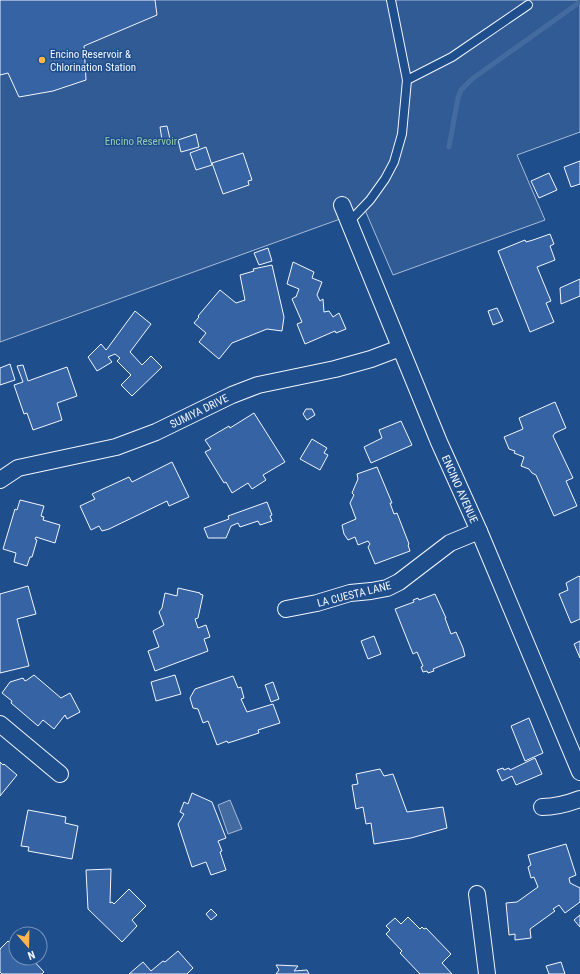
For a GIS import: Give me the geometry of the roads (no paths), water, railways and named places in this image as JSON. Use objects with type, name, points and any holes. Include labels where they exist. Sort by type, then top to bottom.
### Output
[{"type":"street","name":"ENCINO AVENUE","points":[[342,205],[439,442],[580,772]]},
{"type":"street","name":"SUMIYA DRIVE","points":[[0,480],[18,468],[122,445],[156,432],[258,384],[335,369],[371,359],[400,348]]},
{"type":"street","name":"LA CUESTA LANE","points":[[286,609],[317,603],[350,593],[387,588],[399,582],[450,543],[478,531]]},
{"type":"street","points":[[0,724],[60,774]]},
{"type":"street","points":[[542,807],[555,807],[580,799]]},
{"type":"street","points":[[477,894],[487,974]]},
{"type":"lane","points":[[350,222],[370,200],[385,179],[394,162],[402,134],[407,80],[391,0]]},
{"type":"lane","points":[[407,80],[452,57],[528,5]]},
{"type":"waterway","points":[[449,147],[458,98],[461,90],[472,79],[580,2]]},
{"type":"place","name":"Encino Reservoir & Chlorination Station","points":[[42,60]]},
{"type":"park label","name":"Encino Reservoir","points":[[141,141]]}]
